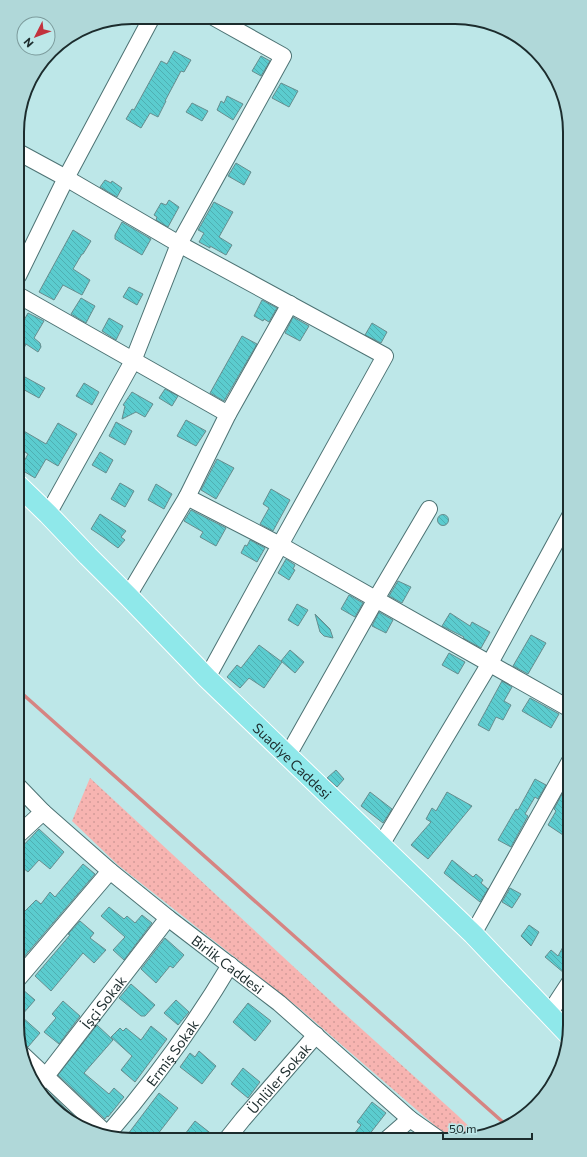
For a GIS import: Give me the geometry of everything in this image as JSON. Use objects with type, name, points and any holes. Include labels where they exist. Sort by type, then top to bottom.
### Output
[{"type":"main road","name":"Suadiye Caddesi","points":[[24,491],[208,678],[473,934],[563,1029]]},
{"type":"street","points":[[24,264],[66,178],[148,24]]},
{"type":"street","points":[[48,514],[133,361],[179,244],[283,56],[226,24]]},
{"type":"street","points":[[24,155],[179,244],[385,356],[208,678]]},
{"type":"street","points":[[24,298],[228,414]]},
{"type":"street","points":[[128,596],[187,497],[228,414],[290,304]]},
{"type":"street","points":[[187,497],[280,545],[563,705]]},
{"type":"street","points":[[288,755],[376,599],[429,509]]},
{"type":"street","points":[[381,845],[490,663],[563,529]]},
{"type":"street","points":[[473,934],[563,773]]},
{"type":"street","name":"Birlik Caddesi","points":[[24,792],[43,812],[110,871],[168,918],[279,1003],[410,1119],[430,1133]]},
{"type":"street","points":[[24,830],[43,812]]},
{"type":"street","points":[[24,972],[110,871]]},
{"type":"street","name":"İşçi Sokak","points":[[42,1080],[168,918]]},
{"type":"street","name":"Ermiş Sokak","points":[[111,1131],[158,1072],[209,999],[230,965]]},
{"type":"street","points":[[549,1014],[563,993]]},
{"type":"street","name":"Ünlüler Sokak","points":[[232,1133],[316,1035]]},
{"type":"street","points":[[33,1069],[42,1080],[99,1127]]},
{"type":"street","points":[[394,1133],[410,1119]]},
{"type":"shaded area","points":[[90,778],[335,1005],[474,1131],[443,1133],[299,1008],[118,865],[72,821]]},
{"type":"building","points":[[174,51],[191,60],[184,72],[181,71],[158,117],[150,113],[141,128],[126,119],[132,109],[134,110],[161,61],[167,64]]},
{"type":"building","points":[[261,56],[270,61],[261,76],[252,71]]},
{"type":"building","points":[[281,83],[298,91],[289,107],[272,98]]},
{"type":"building","points":[[227,96],[243,104],[233,120],[217,110],[221,101],[224,103]]},
{"type":"building","points":[[192,103],[208,111],[202,121],[186,112]]},
{"type":"building","points":[[236,163],[251,172],[244,185],[228,176]]},
{"type":"building","points":[[105,180],[111,183],[112,181],[122,188],[117,197],[100,187]]},
{"type":"building","points":[[169,200],[179,207],[168,227],[156,220],[157,217],[154,215],[161,203],[166,205]]},
{"type":"building","points":[[214,202],[233,212],[219,237],[232,245],[226,255],[199,242],[204,233],[198,230]]},
{"type":"building","points":[[122,222],[151,239],[142,255],[115,239],[115,235]]},
{"type":"building","points":[[73,230],[91,241],[73,269],[90,280],[82,295],[63,285],[54,300],[39,292]]},
{"type":"building","points":[[129,287],[143,294],[137,305],[123,297]]},
{"type":"building","points":[[81,298],[95,306],[86,323],[71,314]]},
{"type":"building","points":[[262,300],[277,308],[269,322],[264,319],[263,321],[254,316]]},
{"type":"building","points":[[28,313],[44,321],[34,338],[40,343],[41,347],[38,352],[26,344],[24,348],[24,320]]},
{"type":"building","points":[[293,317],[309,326],[300,341],[285,333]]},
{"type":"building","points":[[109,318],[123,326],[116,340],[102,331]]},
{"type":"building","points":[[372,323],[387,332],[381,343],[365,335]]},
{"type":"building","points":[[242,336],[257,344],[224,401],[210,393]]},
{"type":"building","points":[[25,377],[45,388],[39,398],[24,390]]},
{"type":"building","points":[[84,383],[99,392],[92,405],[76,396]]},
{"type":"building","points":[[165,389],[178,396],[172,406],[159,398]]},
{"type":"building","points":[[132,392],[153,404],[145,417],[136,412],[122,419],[125,406],[123,405]]},
{"type":"building","points":[[186,420],[206,431],[196,446],[177,436]]},
{"type":"building","points":[[116,422],[132,431],[125,445],[109,436]]},
{"type":"building","points":[[58,423],[77,434],[58,466],[46,459],[35,478],[24,471],[24,462],[28,454],[24,452],[24,431],[46,444]]},
{"type":"building","points":[[100,452],[113,460],[106,473],[92,465]]},
{"type":"building","points":[[217,459],[234,468],[216,499],[201,490]]},
{"type":"building","points":[[120,483],[134,491],[125,507],[111,499]]},
{"type":"building","points":[[156,484],[172,494],[164,509],[148,500]]},
{"type":"building","points":[[271,489],[290,500],[273,531],[260,524],[269,508],[263,504]]},
{"type":"building","points":[[191,510],[226,528],[216,546],[200,537],[203,532],[184,521]]},
{"type":"building","points":[[100,514],[126,531],[121,537],[125,540],[118,548],[91,529]]},
{"type":"building","points":[[443,514],[447,516],[449,520],[447,524],[443,526],[439,524],[437,520],[439,516]]},
{"type":"building","points":[[250,540],[265,548],[257,562],[241,553],[245,545],[247,546]]},
{"type":"building","points":[[286,559],[295,565],[293,569],[295,570],[289,580],[278,573]]},
{"type":"building","points":[[398,581],[411,587],[402,603],[389,596]]},
{"type":"building","points":[[349,595],[363,603],[355,617],[341,609]]},
{"type":"building","points":[[297,604],[308,610],[298,626],[288,620]]},
{"type":"building","points":[[379,612],[393,620],[386,633],[372,626]]},
{"type":"building","points":[[450,613],[470,626],[472,622],[490,632],[481,648],[463,638],[464,637],[442,626]]},
{"type":"building","points":[[315,614],[330,629],[333,638],[324,636],[320,632]]},
{"type":"building","points":[[531,635],[546,643],[528,674],[513,666]]},
{"type":"building","points":[[259,645],[282,662],[264,688],[249,678],[240,688],[227,677],[237,665],[241,668]]},
{"type":"building","points":[[290,650],[304,662],[295,673],[281,661]]},
{"type":"building","points":[[449,653],[465,662],[458,674],[442,665]]},
{"type":"building","points":[[502,681],[512,687],[504,701],[511,705],[503,720],[496,717],[489,731],[478,725]]},
{"type":"building","points":[[530,698],[559,714],[551,728],[522,711]]},
{"type":"building","points":[[336,770],[344,779],[337,787],[327,778]]},
{"type":"building","points":[[535,779],[546,785],[538,799],[535,797],[525,814],[528,816],[511,847],[498,840],[516,809],[518,810]]},
{"type":"building","points":[[370,792],[392,809],[383,823],[361,806]]},
{"type":"building","points":[[447,792],[472,806],[428,859],[411,845],[431,822],[426,819],[432,808],[436,811]]},
{"type":"building","points":[[563,794],[563,835],[548,825],[556,811],[554,809]]},
{"type":"building","points":[[39,829],[64,852],[50,869],[39,860],[28,872],[24,869],[24,845]]},
{"type":"building","points":[[452,860],[473,877],[476,874],[483,880],[481,883],[488,889],[480,902],[444,873]]},
{"type":"building","points":[[83,864],[95,874],[24,957],[24,912],[36,900],[41,904],[50,892],[55,897]]},
{"type":"building","points":[[510,888],[521,894],[512,908],[502,902]]},
{"type":"building","points":[[109,907],[124,919],[127,916],[135,923],[142,915],[152,923],[124,960],[113,950],[125,937],[101,916]]},
{"type":"building","points":[[80,921],[94,933],[90,938],[106,950],[94,963],[83,953],[51,991],[35,976]]},
{"type":"building","points":[[529,925],[539,932],[531,946],[521,936]]},
{"type":"building","points":[[165,938],[184,955],[173,968],[170,966],[156,983],[141,969]]},
{"type":"building","points":[[563,947],[563,972],[545,957],[551,950],[558,956]]},
{"type":"building","points":[[131,984],[155,1005],[145,1016],[141,1016],[119,998]]},
{"type":"building","points":[[24,991],[35,1000],[24,1013]]},
{"type":"building","points":[[176,1000],[189,1012],[178,1025],[164,1013]]},
{"type":"building","points":[[63,1001],[80,1016],[59,1044],[44,1032],[56,1018],[52,1014]]},
{"type":"building","points":[[248,1003],[271,1021],[255,1041],[233,1022]]},
{"type":"building","points":[[24,1019],[40,1033],[28,1047],[26,1046],[24,1032]]},
{"type":"building","points":[[97,1025],[113,1040],[84,1073],[109,1094],[114,1088],[124,1097],[105,1119],[58,1075]]},
{"type":"building","points":[[151,1026],[167,1039],[135,1082],[121,1070],[132,1056],[111,1037],[120,1028],[123,1031],[126,1028],[141,1040]]},
{"type":"building","points":[[199,1051],[216,1066],[202,1084],[180,1067],[190,1053],[195,1057]]},
{"type":"building","points":[[243,1068],[260,1082],[248,1098],[231,1084]]},
{"type":"building","points":[[46,1090],[74,1116],[66,1111]]},
{"type":"building","points":[[159,1093],[178,1108],[159,1133],[129,1133]]},
{"type":"building","points":[[372,1102],[386,1113],[370,1133],[355,1133],[361,1125],[357,1122]]},
{"type":"building","points":[[195,1121],[210,1133],[186,1133]]},
{"type":"waterway","points":[[24,695],[503,1122]]}]
